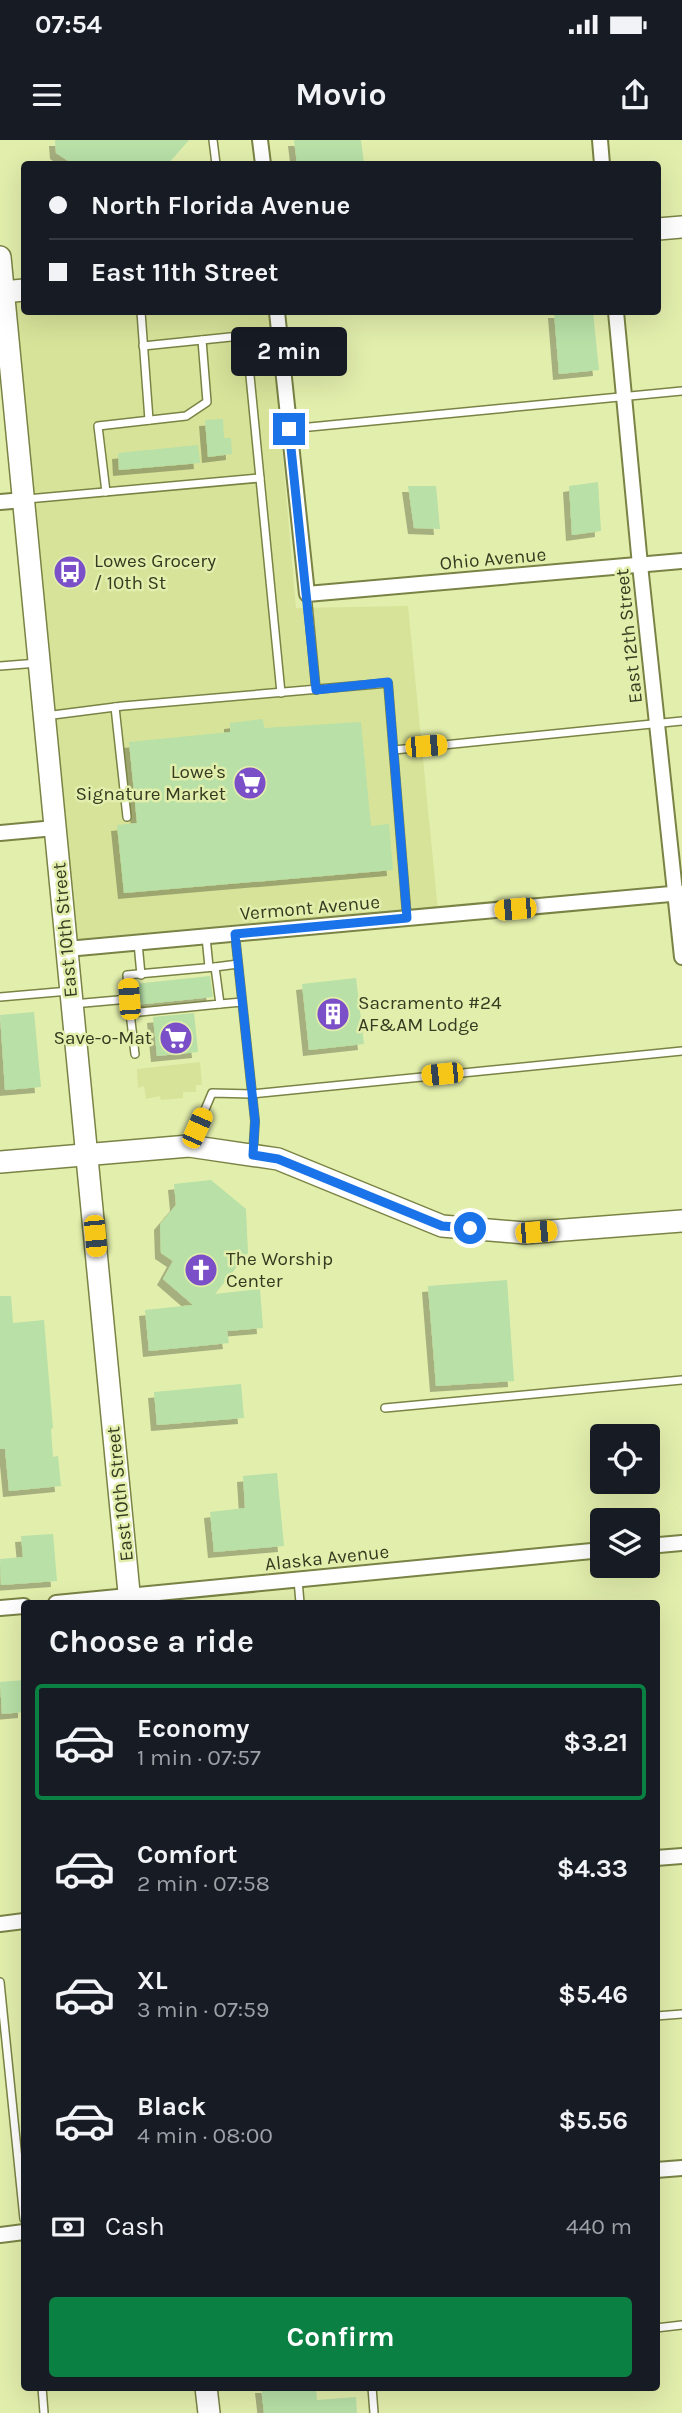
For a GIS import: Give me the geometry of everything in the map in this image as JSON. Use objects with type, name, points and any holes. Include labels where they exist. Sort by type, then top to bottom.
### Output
[{"type":"main road","points":[[661,229],[682,227]]},
{"type":"main road","name":"East 10th Street","points":[[0,257],[14,291],[3,316],[24,500],[130,1600]]},
{"type":"main road","points":[[0,1162],[189,1146],[278,1159],[442,1226],[525,1233],[682,1221]]},
{"type":"main road","points":[[206,2391],[209,2413]]},
{"type":"street","points":[[260,140],[263,161]]},
{"type":"street","points":[[600,140],[603,161]]},
{"type":"street","points":[[277,315],[307,594]]},
{"type":"street","name":"East 12th Street","points":[[616,315],[657,723],[679,894],[682,957]]},
{"type":"street","points":[[0,502],[24,500]]},
{"type":"street","name":"Ohio Avenue","points":[[307,594],[682,561]]},
{"type":"street","points":[[0,834],[55,828]]},
{"type":"street","name":"Vermont Avenue","points":[[67,949],[679,894]]},
{"type":"street","points":[[660,1545],[682,1543]]},
{"type":"street","name":"Alaska Avenue","points":[[130,1600],[298,1580],[590,1551]]},
{"type":"street","points":[[0,1608],[21,1606]]},
{"type":"street","points":[[660,1858],[682,1856]]},
{"type":"street","points":[[0,1924],[21,1921]]},
{"type":"street","points":[[660,2170],[682,2168]]},
{"type":"street","points":[[0,2235],[21,2232]]},
{"type":"lane","points":[[213,140],[216,161]]},
{"type":"lane","points":[[141,315],[149,420]]},
{"type":"lane","points":[[143,346],[279,332]]},
{"type":"lane","points":[[246,335],[281,693]]},
{"type":"lane","points":[[106,492],[98,426],[186,416],[207,402],[202,340]]},
{"type":"lane","points":[[289,429],[682,391]]},
{"type":"lane","points":[[24,500],[260,478]]},
{"type":"lane","points":[[307,594],[316,690]]},
{"type":"lane","points":[[0,666],[39,663]]},
{"type":"lane","points":[[44,716],[388,682],[407,918]]},
{"type":"lane","points":[[115,708],[127,817]]},
{"type":"lane","points":[[394,750],[682,721]]},
{"type":"lane","points":[[235,934],[255,1121],[253,1155]]},
{"type":"lane","points":[[206,937],[220,1003]]},
{"type":"lane","points":[[138,943],[141,975]]},
{"type":"lane","points":[[135,1054],[127,975],[238,964]]},
{"type":"lane","points":[[195,969],[196,978]]},
{"type":"lane","points":[[173,971],[174,980]]},
{"type":"lane","points":[[152,974],[154,982]]},
{"type":"lane","points":[[0,997],[129,999]]},
{"type":"lane","points":[[130,1013],[177,1004],[242,1002]]},
{"type":"lane","points":[[189,1146],[212,1093],[252,1094],[682,1051]]},
{"type":"lane","points":[[385,1408],[682,1380]]},
{"type":"lane","points":[[298,1580],[300,1600]]},
{"type":"lane","points":[[0,1982],[21,2189]]},
{"type":"lane","points":[[660,2016],[682,2014]]},
{"type":"lane","points":[[660,2328],[682,2326]]},
{"type":"lane","points":[[42,2391],[44,2413]]},
{"type":"lane","points":[[372,2391],[374,2413]]},
{"type":"shaded area","points":[[21,294],[21,315],[270,315],[296,608],[408,606],[438,911],[72,943],[11,295]]},
{"type":"shaded area","points":[[200,1062],[202,1085],[196,1085],[196,1092],[183,1092],[183,1098],[161,1100],[160,1096],[146,1099],[144,1086],[138,1088],[137,1069]]},
{"type":"building","points":[[55,140],[189,140],[171,161],[68,161],[56,153]]},
{"type":"building","points":[[294,140],[361,140],[364,161],[297,161]]},
{"type":"building","points":[[554,315],[593,315],[599,370],[559,374]]},
{"type":"building","points":[[223,419],[224,438],[231,438],[232,454],[208,457],[205,420]]},
{"type":"building","points":[[198,445],[200,463],[119,470],[118,453]]},
{"type":"building","points":[[598,482],[601,531],[572,535],[569,486]]},
{"type":"building","points":[[408,486],[436,486],[440,529],[414,528]]},
{"type":"building","name":"Lowe's Signature Market","points":[[263,719],[264,728],[361,722],[371,826],[389,824],[393,870],[124,893],[117,825],[137,823],[129,742],[230,732],[230,723]]},
{"type":"building","name":"Save-o-Mat","points":[[210,976],[213,997],[135,1005],[134,984]]},
{"type":"building","name":"Sacramento #24 AF&AM Lodge","points":[[356,978],[364,1044],[309,1050],[302,984]]},
{"type":"building","points":[[34,1012],[41,1087],[5,1090],[0,1015]]},
{"type":"building","name":"Save-o-Mat","points":[[194,1013],[198,1052],[157,1056],[153,1017]]},
{"type":"building","name":"The Worship Center","points":[[211,1180],[246,1209],[248,1253],[215,1294],[260,1289],[263,1328],[227,1331],[229,1343],[149,1351],[145,1310],[193,1305],[163,1279],[173,1261],[161,1253],[160,1224],[176,1205],[174,1184]]},
{"type":"building","points":[[507,1280],[514,1381],[436,1386],[428,1286]]},
{"type":"building","points":[[0,1296],[11,1296],[13,1323],[44,1320],[53,1457],[58,1456],[61,1486],[9,1491],[5,1449],[0,1449]]},
{"type":"building","points":[[241,1384],[244,1418],[157,1425],[154,1392]]},
{"type":"building","points":[[277,1473],[284,1546],[214,1552],[210,1512],[245,1508],[243,1476]]},
{"type":"building","points":[[53,1534],[57,1581],[1,1585],[0,1559],[23,1557],[21,1536]]},
{"type":"building","points":[[21,1680],[21,1712],[2,1714],[0,1682]]},
{"type":"building","points":[[261,2391],[316,2391],[317,2400],[356,2397],[357,2413],[264,2413]]},
{"type":"place","name":"Lowes Grocery / 10th St","points":[[70,572]]},
{"type":"place","name":"Lowe's Signature Market","points":[[250,783]]},
{"type":"place","name":"Sacramento #24 AF&AM Lodge","points":[[333,1014]]},
{"type":"place","name":"Save-o-Mat","points":[[176,1038]]},
{"type":"place","name":"The Worship Center","points":[[201,1270]]},
{"type":"route","points":[[289,429],[316,690],[388,682],[407,918],[235,934],[255,1121],[253,1155],[278,1159],[442,1226],[470,1228]]}]
